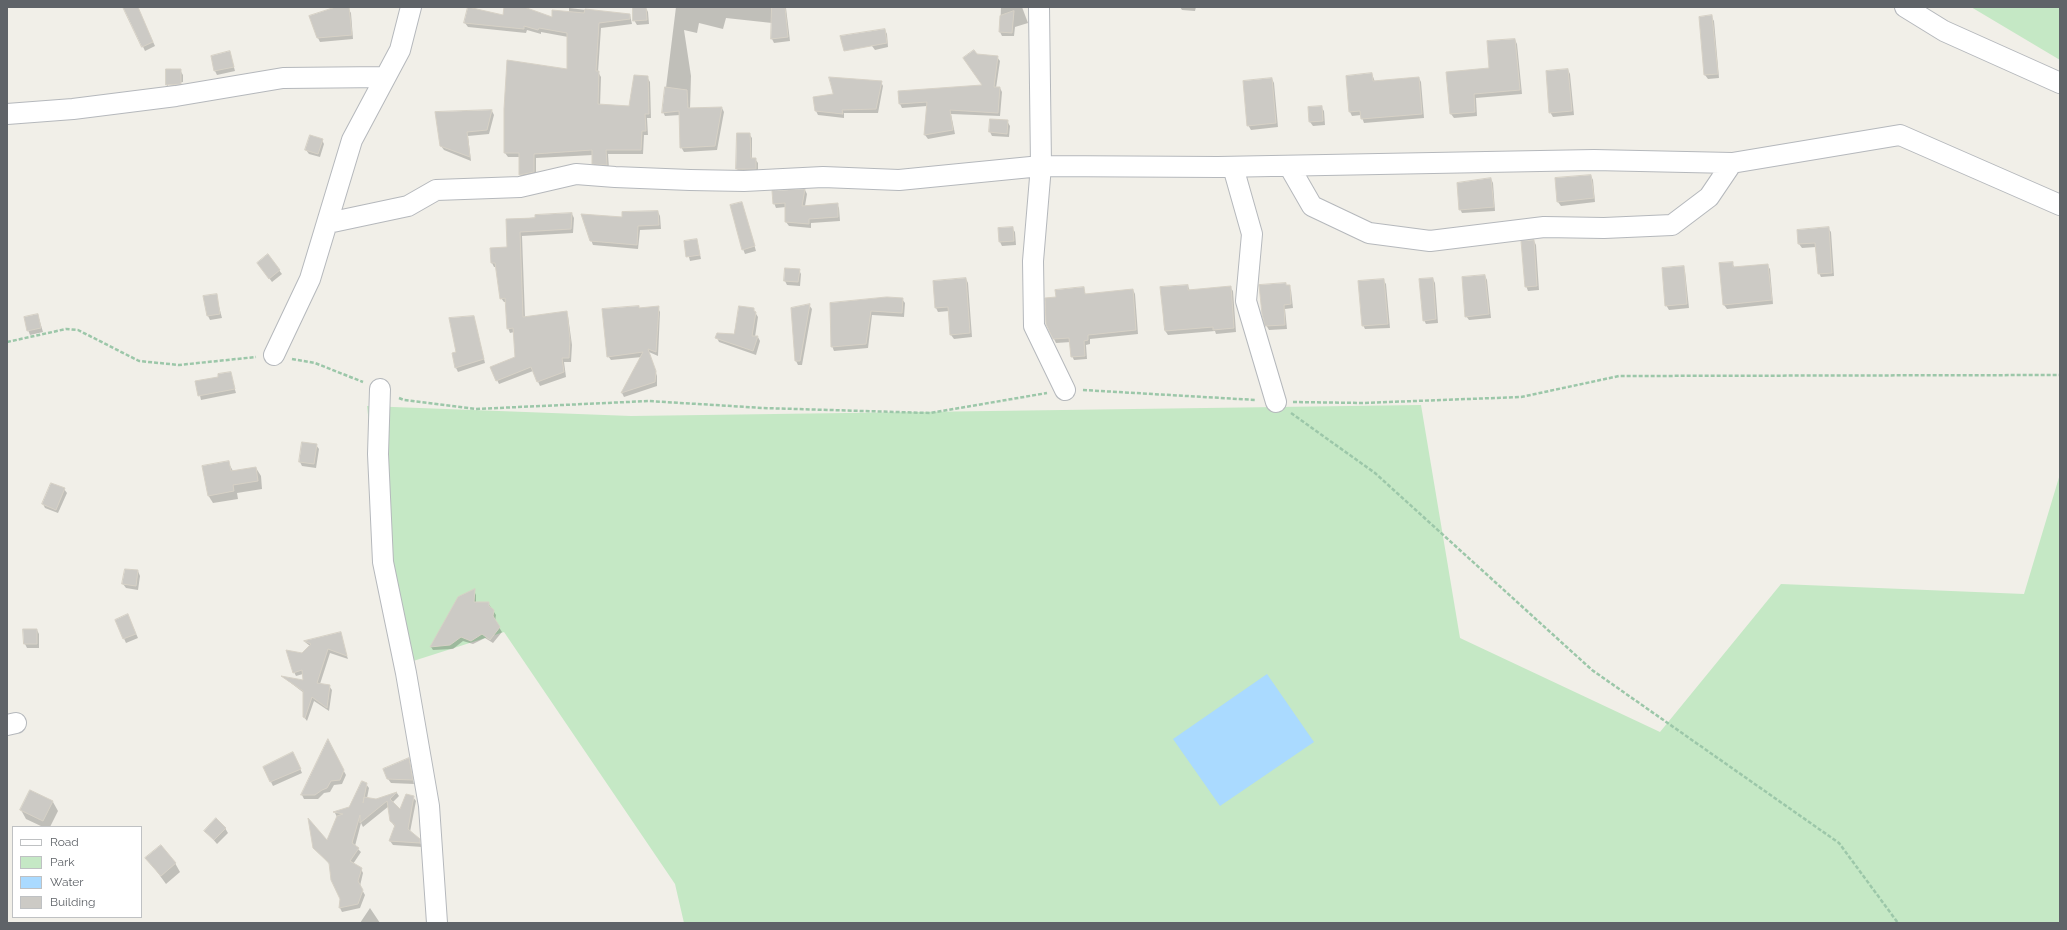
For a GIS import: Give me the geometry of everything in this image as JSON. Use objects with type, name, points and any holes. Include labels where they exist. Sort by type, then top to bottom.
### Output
[{"type":"street","points":[[274,355],[310,279],[352,140],[400,50],[411,7]]},
{"type":"street","points":[[1039,7],[1041,166],[1033,261],[1034,326],[1065,390]]},
{"type":"street","points":[[1905,7],[1944,31],[2060,83]]},
{"type":"street","points":[[7,114],[73,109],[176,96],[283,78],[385,77]]},
{"type":"street","points":[[328,223],[408,206],[436,190],[520,187],[576,174],[615,178],[690,180],[744,181],[823,177],[899,180],[1041,166],[1233,167],[1594,160],[1732,163],[1900,135],[2060,205]]},
{"type":"street","points":[[1289,166],[1312,206],[1369,233],[1430,241],[1544,227],[1604,228],[1672,225],[1709,197],[1732,163]]},
{"type":"street","points":[[1233,167],[1252,234],[1246,301],[1276,402]]},
{"type":"street","points":[[380,389],[378,454],[384,562],[406,674],[429,806],[437,923]]},
{"type":"path","points":[[7,342],[66,329],[78,330],[139,361],[179,365],[274,355],[315,363],[404,400],[476,409],[649,401],[764,408],[930,413],[1065,390],[1169,394],[1276,402],[1362,403],[1521,397],[1619,376],[2060,375]]},
{"type":"path","points":[[1276,402],[1375,472],[1592,670],[1839,843],[1898,923]]},
{"type":"green space","points":[[1971,7],[2060,7],[2060,60]]},
{"type":"green space","points":[[1421,405],[1460,638],[1660,732],[1781,584],[2024,594],[2060,474],[2060,923],[684,923],[675,884],[504,632],[407,663],[379,508],[367,406],[631,416]]},
{"type":"water","points":[[1267,674],[1314,742],[1220,806],[1173,739]]},
{"type":"building","points":[[123,7],[138,7],[153,42],[142,47]]},
{"type":"building","points":[[336,7],[349,7],[352,35],[317,38],[309,16]]},
{"type":"building","points":[[468,7],[503,15],[504,7],[524,7],[552,17],[552,10],[584,13],[585,9],[630,14],[630,19],[599,23],[596,71],[599,71],[598,104],[629,106],[634,75],[648,76],[649,114],[645,114],[646,131],[642,131],[641,150],[606,150],[607,165],[592,164],[592,150],[534,154],[534,172],[519,175],[519,153],[504,153],[504,109],[507,60],[567,69],[567,33],[539,28],[538,30],[524,26],[524,29],[464,23]]},
{"type":"building","points":[[633,7],[646,7],[647,20],[633,21]]},
{"type":"building","points":[[772,7],[785,7],[788,37],[771,39]]},
{"type":"building","points":[[1014,11],[1012,33],[999,32],[1000,16]]},
{"type":"building","points":[[1712,15],[1718,74],[1704,75],[1699,17]]},
{"type":"building","points":[[885,29],[887,43],[844,51],[840,36]]},
{"type":"building","points":[[1515,39],[1520,90],[1474,94],[1475,112],[1450,114],[1446,72],[1489,68],[1487,41]]},
{"type":"building","points":[[974,50],[977,54],[998,56],[994,87],[1000,87],[998,113],[950,110],[953,130],[924,135],[927,102],[899,104],[898,91],[982,85],[963,58]]},
{"type":"building","points":[[230,51],[234,67],[214,71],[211,56]]},
{"type":"building","points":[[166,69],[181,69],[181,84],[166,85]]},
{"type":"building","points":[[1568,69],[1572,111],[1549,113],[1546,71]]},
{"type":"building","points":[[1372,73],[1373,81],[1419,77],[1422,114],[1361,119],[1360,111],[1349,112],[1346,76]]},
{"type":"building","points":[[829,77],[882,81],[876,109],[842,110],[843,114],[815,111],[813,97],[833,94]]},
{"type":"building","points":[[1272,78],[1276,123],[1247,126],[1243,81]]},
{"type":"building","points":[[665,87],[687,90],[688,108],[722,107],[715,146],[680,148],[679,111],[662,113]]},
{"type":"building","points":[[1322,106],[1323,121],[1309,122],[1308,107]]},
{"type":"building","points":[[492,110],[487,130],[467,132],[470,157],[440,146],[435,112]]},
{"type":"building","points":[[990,119],[1008,120],[1007,134],[989,132]]},
{"type":"building","points":[[737,133],[750,133],[751,158],[756,158],[756,169],[736,169]]},
{"type":"building","points":[[310,135],[323,139],[318,154],[305,150]]},
{"type":"building","points":[[1591,175],[1594,198],[1557,202],[1555,178]]},
{"type":"building","points":[[1491,178],[1494,207],[1459,210],[1457,183]]},
{"type":"building","points":[[805,189],[802,206],[838,203],[838,217],[809,219],[809,224],[785,222],[785,203],[773,204],[772,191]]},
{"type":"building","points":[[742,202],[755,246],[742,250],[730,205]]},
{"type":"building","points":[[658,211],[659,225],[638,226],[637,245],[590,241],[581,214],[622,217],[622,212]]},
{"type":"building","points":[[572,213],[571,229],[520,232],[523,317],[567,311],[570,340],[569,358],[562,358],[564,372],[537,382],[531,367],[496,381],[490,367],[515,357],[513,328],[507,329],[505,298],[500,299],[495,263],[491,263],[490,248],[507,247],[506,219],[535,218],[535,215]]},
{"type":"building","points":[[1013,227],[1014,241],[999,242],[998,228]]},
{"type":"building","points":[[1829,227],[1832,273],[1818,274],[1815,243],[1798,244],[1797,230]]},
{"type":"building","points":[[697,239],[700,255],[686,257],[684,241]]},
{"type":"building","points":[[1534,240],[1537,286],[1525,287],[1521,241]]},
{"type":"building","points":[[268,254],[280,270],[269,279],[257,263]]},
{"type":"building","points":[[1733,262],[1733,267],[1768,264],[1772,300],[1723,305],[1719,263]]},
{"type":"building","points":[[1684,266],[1687,304],[1665,306],[1662,268]]},
{"type":"building","points":[[785,268],[800,269],[798,282],[784,281]]},
{"type":"building","points":[[1485,275],[1489,314],[1465,317],[1462,277]]},
{"type":"building","points":[[966,278],[970,333],[950,335],[948,307],[935,308],[933,281]]},
{"type":"building","points":[[1433,278],[1436,319],[1423,321],[1419,279]]},
{"type":"building","points":[[1384,279],[1388,324],[1362,326],[1358,281]]},
{"type":"building","points":[[1286,283],[1286,285],[1290,285],[1291,304],[1284,305],[1285,325],[1265,326],[1262,314],[1259,285]]},
{"type":"building","points":[[1188,285],[1188,290],[1231,286],[1234,328],[1213,330],[1213,327],[1165,331],[1160,287]]},
{"type":"building","points":[[1084,287],[1085,294],[1133,289],[1136,330],[1088,335],[1088,340],[1084,341],[1085,356],[1071,357],[1069,338],[1053,339],[1046,324],[1045,298],[1056,297],[1055,290]]},
{"type":"building","points":[[217,294],[220,314],[207,316],[203,296]]},
{"type":"building","points":[[887,297],[903,298],[902,313],[871,311],[866,344],[831,347],[830,303]]},
{"type":"building","points":[[810,304],[800,361],[795,361],[791,308]]},
{"type":"building","points":[[639,306],[639,308],[659,306],[656,352],[648,349],[656,371],[655,382],[621,393],[643,352],[607,357],[602,309]]},
{"type":"building","points":[[739,306],[754,308],[754,311],[756,312],[752,336],[758,336],[753,351],[715,338],[717,333],[734,334]]},
{"type":"building","points":[[38,314],[41,328],[27,331],[24,317]]},
{"type":"building","points":[[474,316],[484,359],[455,368],[452,353],[456,352],[449,318]]},
{"type":"building","points":[[231,372],[235,389],[198,396],[195,381],[218,377],[218,374]]},
{"type":"building","points":[[302,442],[317,444],[314,464],[299,462]]},
{"type":"building","points":[[229,461],[231,471],[256,467],[258,481],[233,485],[234,491],[208,496],[202,466]]},
{"type":"building","points":[[51,483],[65,488],[56,510],[42,504]]},
{"type":"building","points":[[125,569],[138,570],[136,586],[122,584]]},
{"type":"building","points":[[475,589],[474,602],[489,602],[489,606],[494,610],[493,616],[500,627],[490,640],[482,634],[471,641],[461,637],[450,645],[430,647],[458,597]]},
{"type":"building","points":[[128,614],[136,634],[123,639],[115,620]]},
{"type":"building","points":[[23,629],[37,629],[37,644],[24,644]]},
{"type":"building","points":[[341,632],[347,656],[328,649],[317,683],[330,685],[327,708],[312,697],[305,718],[303,717],[303,691],[281,676],[303,680],[302,670],[293,673],[286,650],[302,653],[311,644],[304,641]]},
{"type":"building","points":[[328,739],[344,770],[340,780],[331,781],[327,788],[315,795],[301,795]]},
{"type":"building","points":[[293,752],[301,769],[270,782],[263,767]]},
{"type":"building","points":[[409,758],[413,780],[387,779],[383,769]]},
{"type":"building","points":[[362,781],[367,783],[364,797],[376,799],[397,792],[390,799],[400,809],[406,794],[414,796],[408,829],[420,839],[420,843],[389,841],[395,825],[390,821],[387,801],[360,823],[360,815],[352,843],[359,848],[350,861],[362,868],[358,881],[363,890],[358,904],[339,908],[340,899],[331,880],[329,863],[313,848],[308,818],[327,840],[337,816],[343,814],[333,812],[349,807]]},
{"type":"building","points":[[30,790],[53,801],[43,821],[20,810]]},
{"type":"building","points":[[216,818],[226,828],[214,840],[204,831]]},
{"type":"building","points":[[161,845],[176,863],[161,876],[145,858]]}]
